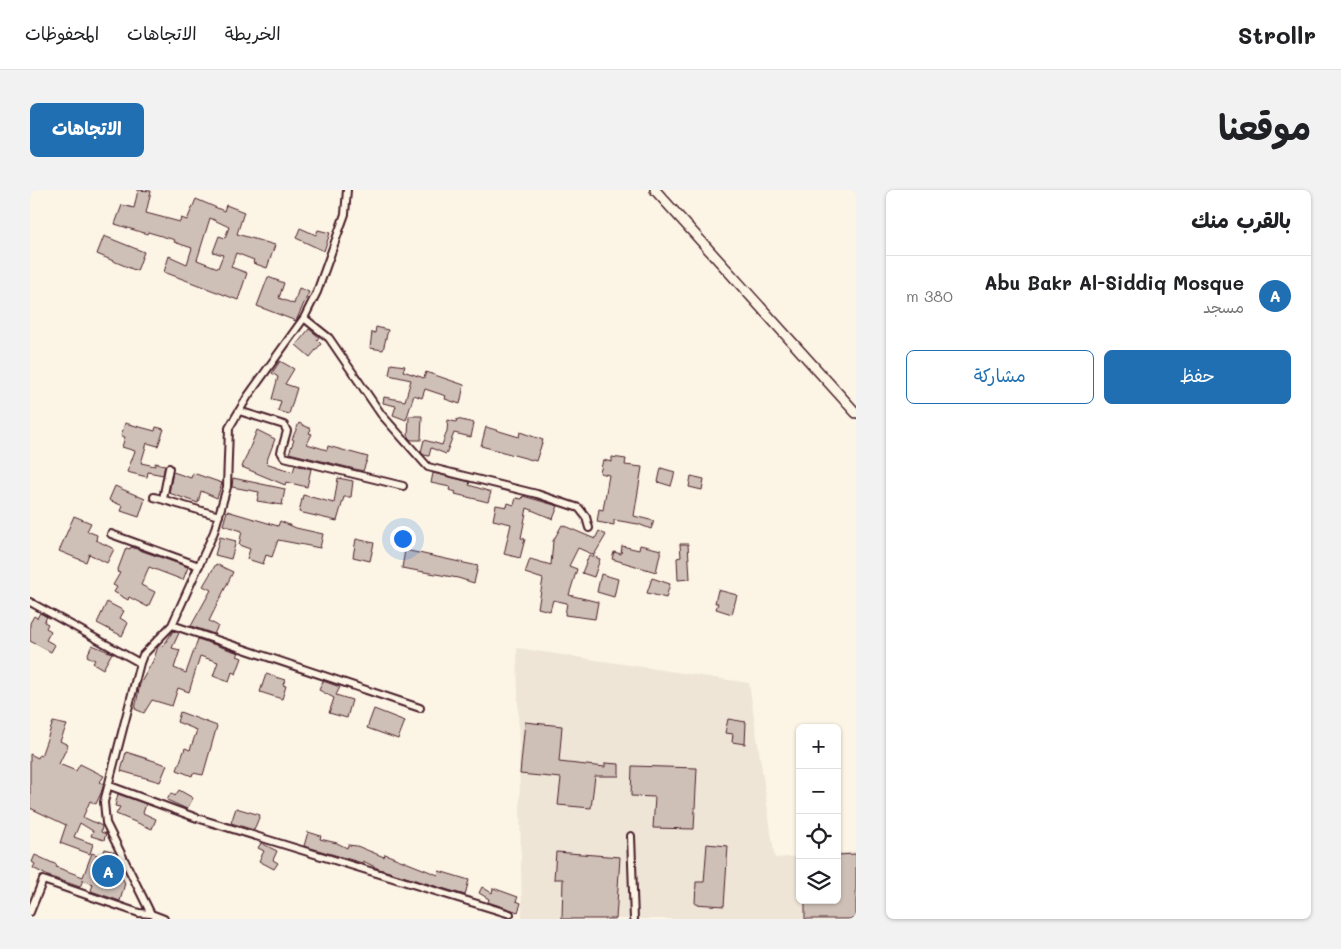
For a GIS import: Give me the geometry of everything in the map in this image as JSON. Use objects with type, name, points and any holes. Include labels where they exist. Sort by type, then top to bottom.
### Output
[{"type":"main road","points":[[655,190],[856,412]]},
{"type":"street","points":[[151,914],[106,823],[104,802],[110,786],[140,662],[143,655],[172,625],[187,597],[219,516],[227,487],[229,428],[304,318],[317,292],[345,214],[347,190]]},
{"type":"street","points":[[304,318],[329,338],[382,414],[428,468],[536,494],[579,508],[586,517],[589,528]]},
{"type":"street","points":[[239,411],[284,425],[288,431],[281,452],[284,457],[403,486]]},
{"type":"street","points":[[163,499],[170,468]]},
{"type":"street","points":[[154,497],[219,516]]},
{"type":"street","points":[[111,534],[199,566]]},
{"type":"street","points":[[30,602],[140,662]]},
{"type":"street","points":[[172,625],[420,708]]},
{"type":"street","points":[[110,786],[197,818],[510,914]]},
{"type":"street","points":[[631,836],[634,919]]},
{"type":"street","points":[[30,912],[43,880],[139,913],[151,914],[164,919]]},
{"type":"shaded area","points":[[517,648],[749,683],[775,858],[796,856],[796,904],[841,904],[841,853],[856,851],[856,919],[522,919]]},
{"type":"building","points":[[138,190],[151,191],[146,213],[180,222],[181,218],[187,220],[196,199],[224,211],[226,205],[244,212],[237,234],[275,245],[267,268],[253,263],[254,260],[236,253],[231,267],[247,273],[238,300],[164,272],[169,256],[187,264],[192,248],[174,242],[175,240],[115,224],[122,205],[134,208]],"holes":[[[210,218],[229,227],[225,238],[219,236],[213,252],[223,255],[218,268],[197,260]]]},
{"type":"building","points":[[300,228],[316,235],[318,230],[330,233],[324,251],[296,238]]},
{"type":"building","points":[[104,236],[144,252],[137,271],[97,254]]},
{"type":"building","points":[[268,277],[284,283],[279,298],[294,304],[299,288],[309,292],[296,321],[257,306]]},
{"type":"building","points":[[376,327],[388,330],[383,350],[370,348],[372,332],[375,333]]},
{"type":"building","points":[[309,329],[319,337],[317,340],[321,344],[310,357],[296,345]]},
{"type":"building","points":[[280,361],[294,369],[285,384],[297,388],[289,414],[278,411],[281,401],[272,399],[278,377],[272,373]]},
{"type":"building","points":[[391,364],[405,366],[403,371],[424,378],[426,372],[464,385],[460,404],[445,399],[446,396],[425,389],[422,398],[414,395],[406,420],[393,415],[396,406],[383,403],[384,397],[405,401],[411,380],[389,375]]},
{"type":"building","points":[[409,416],[422,416],[421,440],[411,440],[408,437]]},
{"type":"building","points":[[457,419],[474,423],[471,437],[454,433],[446,454],[431,448],[429,456],[421,452],[424,440],[442,445],[447,431],[448,420],[456,422]]},
{"type":"building","points":[[125,423],[155,431],[156,427],[164,429],[158,446],[147,443],[141,463],[155,466],[155,463],[165,465],[163,475],[148,472],[147,477],[127,472],[135,451],[122,447],[125,437],[121,436]]},
{"type":"building","points":[[299,423],[311,429],[309,433],[312,434],[307,444],[327,450],[328,446],[368,457],[363,471],[289,453],[294,440],[292,439]]},
{"type":"building","points":[[486,427],[519,437],[520,432],[543,440],[536,461],[481,446]]},
{"type":"building","points":[[257,430],[275,439],[266,463],[293,472],[295,465],[311,469],[307,487],[286,482],[285,485],[242,467]]},
{"type":"building","points":[[612,457],[626,459],[625,465],[642,467],[634,516],[654,521],[651,529],[638,524],[614,520],[614,525],[597,522],[599,509],[603,510],[609,475],[600,473],[603,460],[612,462]]},
{"type":"building","points":[[661,468],[675,472],[671,486],[658,482]]},
{"type":"building","points":[[173,472],[191,478],[193,473],[222,483],[217,498],[201,491],[198,503],[169,493]]},
{"type":"building","points":[[433,473],[470,482],[469,485],[491,492],[488,502],[455,494],[456,492],[449,490],[450,487],[431,483]]},
{"type":"building","points":[[691,476],[704,479],[702,490],[689,487]]},
{"type":"building","points":[[233,478],[285,489],[282,505],[257,501],[259,492],[232,487]]},
{"type":"building","points":[[338,478],[353,481],[351,497],[344,497],[337,521],[299,512],[303,495],[334,503]]},
{"type":"building","points":[[115,486],[145,499],[139,517],[121,511],[123,506],[109,500]]},
{"type":"building","points":[[523,496],[558,506],[553,519],[527,508],[521,538],[525,539],[520,558],[504,554],[511,524],[493,520],[496,505],[507,507],[508,503],[514,505],[516,498],[522,499]]},
{"type":"building","points":[[227,511],[278,526],[280,521],[296,528],[323,534],[320,548],[278,540],[272,557],[266,555],[263,564],[247,559],[250,549],[239,545],[242,531],[223,525]]},
{"type":"building","points":[[74,516],[91,523],[87,531],[97,535],[96,540],[114,549],[107,563],[89,554],[86,562],[59,551]]},
{"type":"building","points":[[562,525],[595,539],[599,531],[606,535],[594,555],[578,548],[569,566],[577,569],[569,595],[598,602],[595,619],[565,615],[567,603],[553,600],[550,611],[538,608],[543,579],[525,573],[530,559],[551,565],[553,541]]},
{"type":"building","points":[[220,537],[236,541],[231,559],[215,555]]},
{"type":"building","points":[[356,539],[374,543],[370,561],[353,557]]},
{"type":"building","points":[[680,544],[688,544],[690,579],[678,580],[677,558],[681,557]]},
{"type":"building","points":[[640,545],[661,550],[656,572],[612,559],[614,552],[621,554],[622,546],[639,550]]},
{"type":"building","points":[[131,547],[188,567],[183,580],[149,567],[141,585],[155,592],[148,607],[129,597],[128,600],[114,592],[117,587],[113,585],[120,573],[117,572],[126,548],[130,549]]},
{"type":"building","points":[[405,550],[478,566],[474,583],[458,578],[402,568]]},
{"type":"building","points":[[589,555],[600,559],[594,577],[582,573]]},
{"type":"building","points":[[216,564],[233,572],[209,621],[218,626],[214,634],[191,626],[211,590],[203,586]]},
{"type":"building","points":[[601,574],[618,579],[614,597],[597,592]]},
{"type":"building","points":[[652,578],[670,584],[666,598],[647,593]]},
{"type":"building","points":[[718,590],[737,595],[732,614],[716,609],[718,603],[715,603]]},
{"type":"building","points":[[107,602],[124,611],[120,618],[128,623],[122,636],[97,623]]},
{"type":"building","points":[[40,613],[47,617],[44,622],[48,624],[46,628],[51,631],[46,640],[55,645],[51,652],[30,641],[30,623],[34,616],[37,618]]},
{"type":"building","points":[[173,631],[179,633],[172,648],[180,650],[174,668],[186,673],[198,639],[239,653],[237,656],[242,658],[236,674],[232,672],[229,682],[213,676],[218,662],[200,656],[189,692],[178,688],[172,706],[152,700],[144,713],[135,709],[140,684],[154,659],[158,646],[164,645]]},
{"type":"building","points":[[92,645],[112,653],[103,669],[93,663],[95,660],[87,656]]},
{"type":"building","points":[[266,674],[285,680],[283,685],[286,686],[282,699],[260,692]]},
{"type":"building","points":[[323,681],[340,687],[336,695],[352,700],[347,718],[329,713],[334,698],[319,690]]},
{"type":"building","points":[[374,709],[405,721],[398,739],[367,728]]},
{"type":"building","points":[[180,712],[217,726],[203,775],[193,773],[192,776],[177,770],[185,748],[190,750],[197,730],[177,722]]},
{"type":"building","points":[[728,719],[746,722],[745,744],[732,742],[733,734],[725,733]]},
{"type":"building","points":[[53,722],[67,725],[60,741],[68,745],[59,764],[76,771],[80,764],[104,776],[100,782],[104,784],[96,804],[90,801],[83,817],[102,826],[101,832],[106,834],[104,840],[91,836],[93,831],[80,823],[74,837],[93,844],[90,854],[60,843],[66,825],[30,808],[30,754],[38,758],[39,755],[41,756]]},
{"type":"building","points":[[525,722],[562,726],[559,762],[605,767],[605,763],[619,764],[619,776],[595,776],[591,808],[558,805],[561,778],[520,774]]},
{"type":"building","points":[[126,752],[167,765],[160,782],[121,771]]},
{"type":"building","points":[[632,766],[697,768],[694,829],[653,828],[655,797],[631,796]]},
{"type":"building","points":[[179,790],[193,798],[187,809],[167,800],[171,793],[175,796]]},
{"type":"building","points":[[118,794],[146,804],[143,813],[156,819],[152,829],[116,814],[120,807],[115,806]]},
{"type":"building","points":[[236,808],[260,815],[254,830],[231,823]]},
{"type":"building","points":[[308,832],[321,836],[320,839],[337,843],[347,848],[348,845],[357,846],[384,857],[385,854],[438,875],[439,871],[469,880],[465,895],[379,869],[363,861],[362,863],[304,846]]},
{"type":"building","points":[[261,843],[277,851],[273,860],[278,863],[274,869],[259,861],[264,851],[258,848]]},
{"type":"building","points":[[707,844],[728,846],[724,906],[695,904],[696,882],[704,882]]},
{"type":"building","points":[[105,849],[114,852],[112,859],[125,883],[120,901],[91,891],[93,884],[83,880],[80,887],[48,876],[33,868],[35,864],[32,862],[35,855],[57,865],[56,867],[83,877],[92,853],[102,857]]},
{"type":"building","points":[[556,852],[620,857],[616,919],[562,919],[563,879],[554,879]]},
{"type":"building","points":[[856,854],[856,919],[805,919],[805,904],[841,904],[841,855]]},
{"type":"building","points":[[482,887],[492,893],[493,888],[518,897],[516,901],[521,903],[518,912],[488,902],[489,899],[479,893]]},
{"type":"place","name":"Abu Bakr Al-Siddiq Mosque","points":[[108,871]]}]
